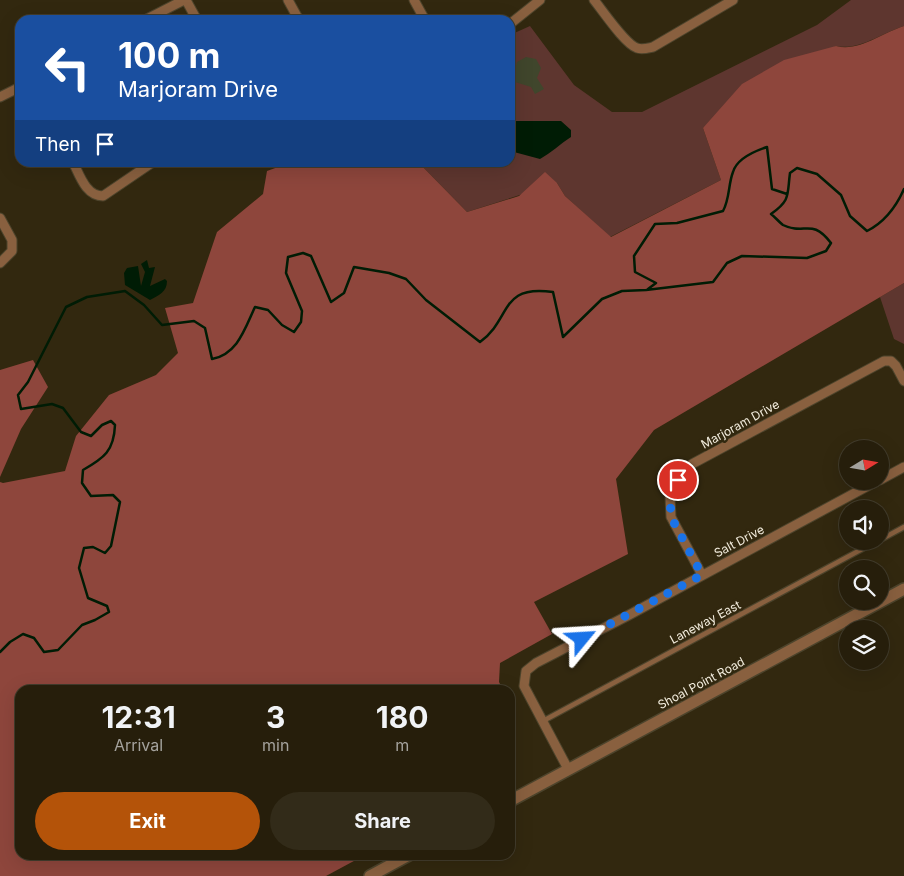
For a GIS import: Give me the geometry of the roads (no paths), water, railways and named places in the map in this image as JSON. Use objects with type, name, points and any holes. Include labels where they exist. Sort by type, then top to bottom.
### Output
[{"type":"street","points":[[155,15],[185,0],[194,15]]},
{"type":"street","points":[[288,0],[296,15]]},
{"type":"street","points":[[414,0],[422,15]]},
{"type":"street","points":[[515,20],[540,0]]},
{"type":"street","points":[[594,0],[629,44],[645,49],[653,47],[733,0]]},
{"type":"street","points":[[0,97],[15,90]]},
{"type":"street","points":[[76,167],[85,185],[96,196],[103,196],[146,167]]},
{"type":"street","points":[[0,218],[12,240],[12,251],[0,263]]},
{"type":"street","name":"Marjoram Drive","points":[[702,575],[671,517],[670,497],[678,480],[692,464],[884,361],[891,360],[904,381]]},
{"type":"street","name":"Salt Drive","points":[[889,475],[904,467]]},
{"type":"street","name":"Salt Drive","points":[[568,770],[524,686],[526,671],[536,663],[860,490]]},
{"type":"street","name":"Shoal Point Road","points":[[515,798],[904,589]]},
{"type":"street","points":[[370,876],[400,860]]},
{"type":"lane","name":"Laneway East","points":[[889,535],[904,527]]},
{"type":"lane","name":"Laneway East","points":[[543,721],[860,550]]},
{"type":"waterway","points":[[648,289],[656,283],[635,272],[634,256],[655,224],[677,223],[723,211],[727,201],[731,177],[735,167],[742,159],[767,147],[772,189],[787,194]]},
{"type":"waterway","points":[[0,652],[10,642],[23,634],[34,638],[44,652],[58,650],[82,625],[109,612],[107,606],[88,598],[79,568],[84,548],[93,547],[105,553],[111,546],[120,502],[113,495],[91,496],[82,483],[83,470],[97,462],[110,448],[115,425],[111,421],[102,425],[91,436],[81,432],[63,408],[52,404],[21,409],[18,395],[28,382],[66,307],[87,297],[125,291],[144,305],[162,325],[194,321],[205,328],[212,359],[228,352],[240,339],[255,307],[268,310],[282,325],[294,332],[301,322],[302,311],[286,273],[288,257],[303,253],[311,256],[331,302],[344,293],[354,267],[389,273],[406,279],[426,300],[480,342],[490,333],[508,305],[515,298],[523,293],[536,291],[553,292],[563,337],[602,299],[622,291],[713,282],[727,263],[742,256],[807,258],[826,251],[831,243],[824,235],[813,229],[797,229],[783,225],[771,214],[785,201],[790,173],[797,168],[817,174],[841,195],[850,216],[867,231],[889,213],[904,189]]}]
